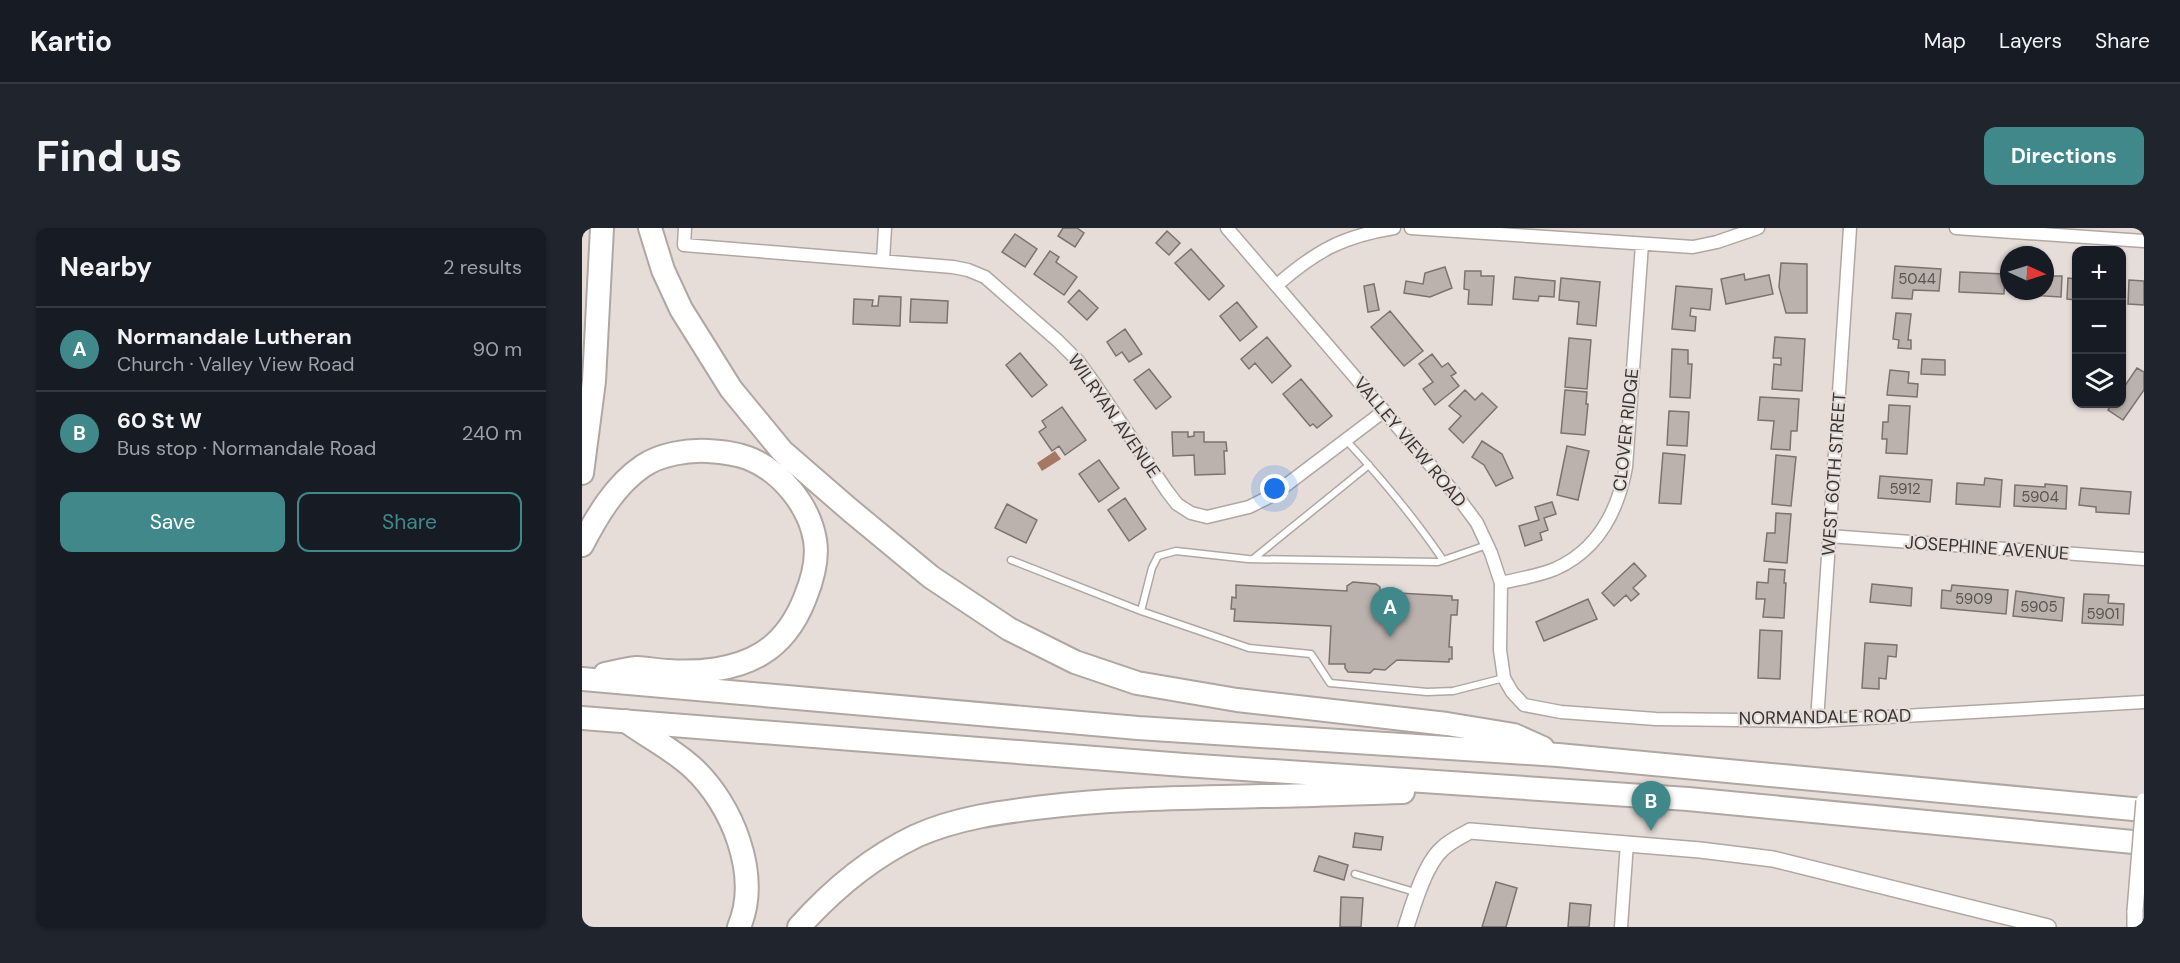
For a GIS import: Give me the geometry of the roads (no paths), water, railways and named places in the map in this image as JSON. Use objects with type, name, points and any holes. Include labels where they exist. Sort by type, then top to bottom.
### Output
[{"type":"highway","points":[[582,473],[594,381],[603,228]]},
{"type":"highway","points":[[650,228],[663,270],[681,309],[731,389],[782,451],[931,577],[1009,629],[1075,662],[1137,683],[1237,700],[1447,724],[1514,735],[1558,755]]},
{"type":"highway","points":[[582,545],[605,505],[644,465],[682,451],[697,450],[725,452],[748,458],[762,465],[780,479],[800,502],[815,540],[815,556],[808,592],[800,613],[785,633],[760,655],[723,668],[669,672],[637,668],[582,678]]},
{"type":"highway","points":[[582,678],[1138,728],[1558,755],[2144,810]]},
{"type":"highway","points":[[582,717],[1184,765],[1688,799],[2144,843]]},
{"type":"highway","points":[[624,720],[693,768],[726,810],[741,850],[745,872],[744,904],[739,927]]},
{"type":"highway","points":[[799,927],[823,901],[874,859],[918,836],[954,822],[974,818],[1075,803],[1163,797],[1539,788]]},
{"type":"street","name":"WILRYAN AVENUE","points":[[685,228],[684,245],[953,267],[968,270],[985,278],[1058,340],[1078,361],[1167,491],[1177,504],[1191,513],[1207,517],[1249,507],[1273,495],[1384,411]]},
{"type":"street","points":[[883,260],[885,228]]},
{"type":"street","name":"VALLEY VIEW ROAD","points":[[1227,228],[1457,496],[1477,523],[1488,545],[1501,583],[1500,650],[1504,678],[1512,693]]},
{"type":"street","points":[[1277,285],[1316,254],[1341,240],[1394,228]]},
{"type":"street","points":[[1411,228],[1693,247],[1717,242],[1758,228]]},
{"type":"street","name":"WEST 60TH STREET","points":[[1817,721],[1850,228]]},
{"type":"street","points":[[1956,228],[2068,232],[2144,241]]},
{"type":"street","name":"CLOVER RIDGE","points":[[1501,583],[1555,568],[1578,555],[1597,537],[1611,516],[1621,492],[1626,466],[1642,244]]},
{"type":"street","name":"JOSEPHINE AVENUE","points":[[1829,536],[2144,559]]},
{"type":"street","name":"NORMANDALE ROAD","points":[[1512,693],[1524,705],[1562,712],[1656,719],[1817,721],[2144,702]]},
{"type":"street","points":[[2135,927],[2144,801]]},
{"type":"street","points":[[1406,927],[1434,858],[1442,849],[1470,831],[1627,843],[1773,859],[2048,927]]},
{"type":"street","points":[[1621,927],[1627,843]]},
{"type":"lane","points":[[1346,440],[1425,533],[1443,560]]},
{"type":"lane","points":[[1253,559],[1369,465]]},
{"type":"lane","points":[[1141,612],[1152,568],[1158,556],[1176,551],[1253,559],[1438,562],[1488,545]]},
{"type":"lane","points":[[1011,560],[1141,612],[1249,648],[1311,654],[1330,684],[1427,692],[1453,691],[1504,678]]},
{"type":"lane","points":[[1355,874],[1418,893]]},
{"type":"place","name":"Normandale Lutheran","points":[[1390,637]]},
{"type":"place","name":"60 St W","points":[[1651,831]]}]
